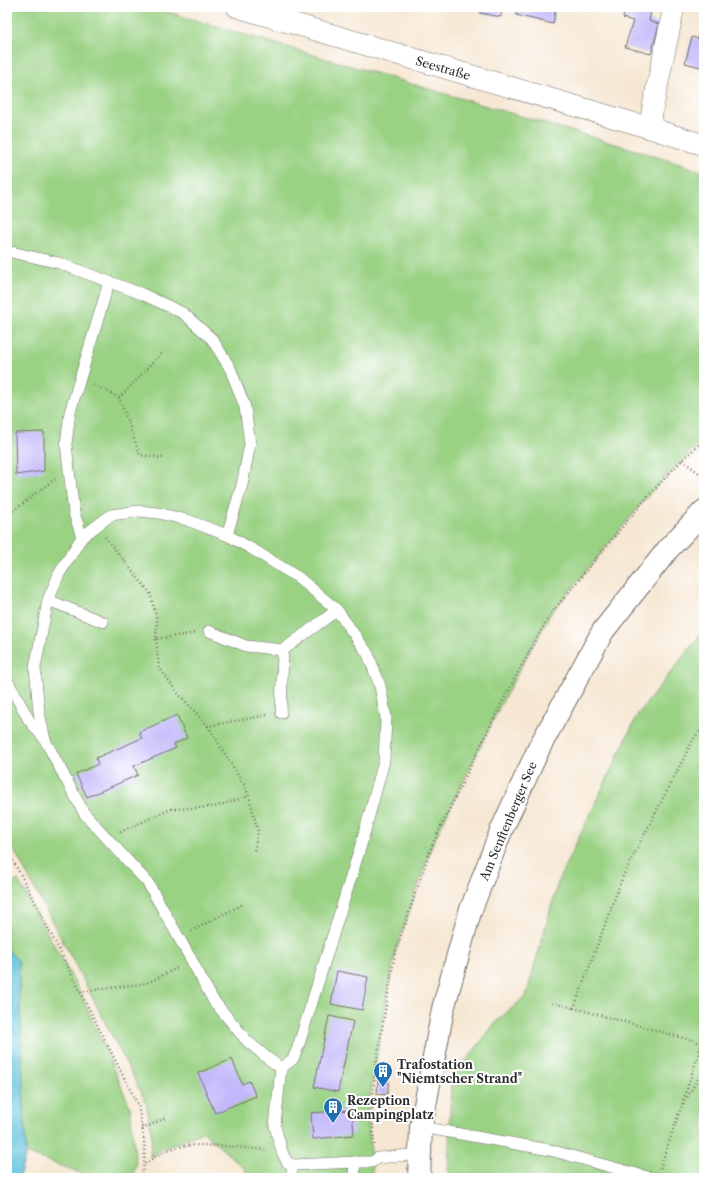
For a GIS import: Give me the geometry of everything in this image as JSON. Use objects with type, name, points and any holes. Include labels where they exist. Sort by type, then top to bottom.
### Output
[{"type":"street","name":"Seestraße","points":[[237,7],[704,145]]},
{"type":"street","points":[[650,128],[652,106],[674,7]]},
{"type":"street","name":"Am Senftenberger See","points":[[419,1178],[421,1127],[443,1009],[470,912],[501,831],[540,746],[603,632],[669,548],[704,511]]},
{"type":"lane","points":[[7,251],[59,263],[142,294],[183,313],[212,339],[230,368],[245,406],[250,444],[242,485],[227,535]]},
{"type":"lane","points":[[82,537],[74,512],[66,444],[70,412],[109,282]]},
{"type":"lane","points":[[45,740],[39,712],[35,668],[48,600],[59,574],[82,537],[111,516],[139,511],[158,513],[187,520],[227,535],[252,548],[299,578],[337,610],[368,654],[380,686],[386,718],[384,761],[360,845],[298,1047],[293,1059],[281,1068],[275,1126],[282,1152],[287,1162],[293,1165],[372,1162],[378,1158],[420,1154]]},
{"type":"lane","points":[[48,600],[103,622]]},
{"type":"lane","points":[[209,631],[246,646],[283,650],[337,610]]},
{"type":"lane","points":[[281,713],[283,650]]},
{"type":"lane","points":[[7,680],[30,720],[45,740],[84,813],[148,883],[213,1000],[247,1041],[281,1068]]},
{"type":"lane","points":[[421,1127],[550,1150],[655,1175]]},
{"type":"lane","points":[[354,1178],[355,1162]]},
{"type":"lane","points":[[291,1178],[293,1165]]},
{"type":"path","points":[[119,398],[163,352]]},
{"type":"path","points":[[79,379],[105,390],[119,398],[140,455],[164,458]]},
{"type":"path","points":[[378,1158],[373,1145],[372,1112],[375,1070],[395,953],[432,845],[502,702],[550,616],[647,497],[682,460],[704,440]]},
{"type":"path","points":[[682,460],[704,477]]},
{"type":"path","points":[[7,516],[69,469]]},
{"type":"path","points":[[96,526],[150,593],[157,620],[156,639],[158,667],[176,691],[208,726],[244,785],[249,796],[258,832],[254,851]]},
{"type":"path","points":[[156,639],[209,631]]},
{"type":"path","points":[[208,726],[281,713]]},
{"type":"path","points":[[574,1008],[623,876],[693,740],[704,724]]},
{"type":"path","points":[[107,838],[171,809],[214,807],[249,796]]},
{"type":"path","points":[[7,850],[138,1106],[145,1140],[144,1164],[141,1178]]},
{"type":"path","points":[[179,938],[243,904]]},
{"type":"path","points":[[80,992],[147,983],[192,961]]},
{"type":"path","points":[[552,1003],[703,1043]]},
{"type":"path","points":[[655,1175],[680,1110],[704,1037]]},
{"type":"path","points":[[680,1110],[704,1068]]},
{"type":"path","points":[[142,1129],[167,1118]]},
{"type":"path","points":[[144,1164],[163,1152],[185,1146],[210,1146],[282,1152]]},
{"type":"green space","points":[[7,7],[151,7],[642,152],[704,172],[704,440],[682,460],[647,497],[549,616],[502,702],[432,845],[395,953],[367,1113],[372,1162],[372,1178],[246,1178],[246,1170],[203,1132],[162,1149],[150,1157],[152,1137],[146,1102],[84,981],[7,837]]},
{"type":"green space","points":[[704,630],[704,1178],[448,1178],[451,1080],[497,1021],[526,996],[559,879],[638,714]]},
{"type":"green space","points":[[18,880],[80,992],[130,1107],[136,1165],[132,1178],[94,1178],[26,1153],[18,960],[7,950],[7,888]]},
{"type":"water","points":[[7,950],[18,960],[26,1153],[19,1178],[7,1178]]},
{"type":"building","points":[[481,7],[502,7],[501,17],[480,13]]},
{"type":"building","points":[[518,7],[556,7],[553,24],[516,15]]},
{"type":"building","points":[[626,7],[652,7],[649,21],[659,24],[651,54],[625,47],[633,21],[623,18]]},
{"type":"building","points":[[692,37],[704,40],[704,68],[685,63]]},
{"type":"building","points":[[44,432],[44,471],[16,475],[15,433]]},
{"type":"building","points":[[177,715],[187,738],[174,744],[176,748],[134,766],[138,775],[87,797],[76,774],[98,764],[96,758],[142,738],[139,732]]},
{"type":"building","points":[[337,971],[368,977],[362,1010],[331,1004]]},
{"type":"building","points":[[329,1016],[353,1021],[338,1092],[314,1087]]},
{"type":"building","points":[[232,1059],[242,1084],[249,1081],[256,1096],[215,1113],[198,1073]]},
{"type":"building","name":"Trafostation \"Niemtscher Strand\"","points":[[378,1080],[389,1082],[387,1095],[377,1094]]},
{"type":"building","name":"Rezeption Campingplatz","points":[[352,1110],[354,1135],[313,1139],[311,1113]]},
{"type":"place","name":"Trafostation \"Niemtscher Strand\"","points":[[383,1088]]},
{"type":"place","name":"Rezeption Campingplatz","points":[[333,1124]]}]
